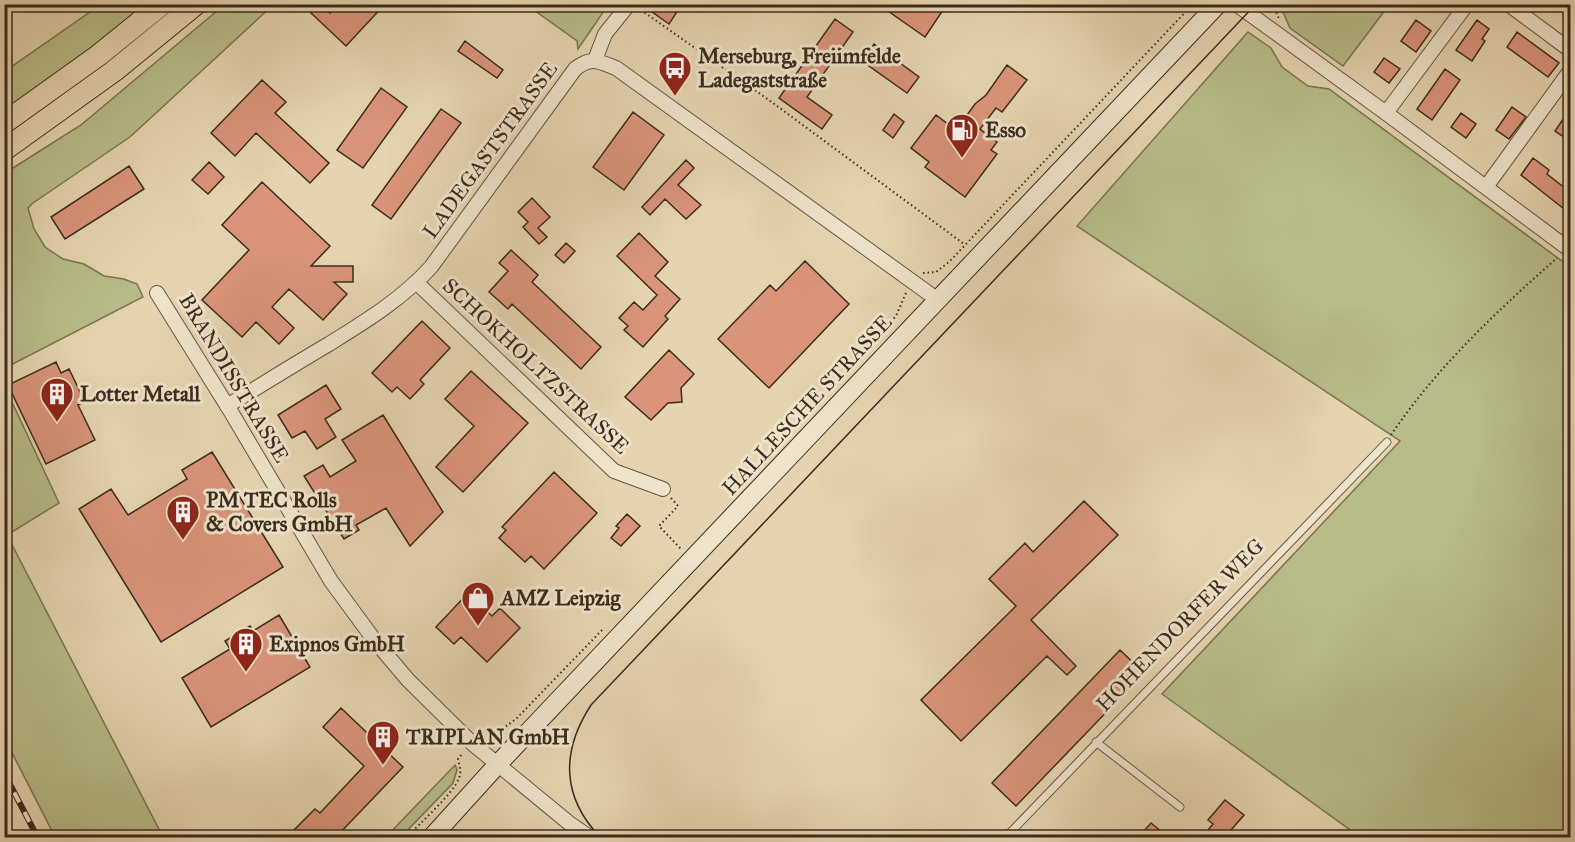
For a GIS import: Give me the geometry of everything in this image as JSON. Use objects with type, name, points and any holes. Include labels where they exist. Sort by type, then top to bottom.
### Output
[{"type":"main road","points":[[4,123],[99,55],[162,4]]},
{"type":"main road","points":[[4,150],[114,71],[196,4]]},
{"type":"street","points":[[629,4],[605,34],[595,60],[616,68],[938,300]]},
{"type":"street","name":"HALLESCHE STRASSE","points":[[431,837],[1218,4]]},
{"type":"street","points":[[1236,4],[1570,249]]},
{"type":"street","points":[[1386,112],[1467,4]]},
{"type":"street","points":[[1508,4],[1570,50]]},
{"type":"street","name":"LADEGASTSTRASSE","points":[[227,406],[357,326],[417,283],[431,267],[574,69],[585,61],[595,60]]},
{"type":"street","points":[[1486,187],[1570,71]]},
{"type":"street","name":"SCHOKHOLTZSTRASSE","points":[[417,283],[614,471],[663,489]]},
{"type":"street","name":"BRANDISSTRASSE","points":[[157,293],[331,581],[348,605],[408,680],[473,744],[498,764]]},
{"type":"street","points":[[498,764],[569,823],[591,837]]},
{"type":"lane","name":"HOHENDORFER WEG","points":[[1005,837],[1387,442]]},
{"type":"lane","points":[[1096,742],[1180,807]]},
{"type":"path","points":[[634,4],[965,244]]},
{"type":"path","points":[[822,398],[896,316],[905,294],[921,273],[936,272],[943,267],[1193,4]]},
{"type":"path","points":[[1387,442],[1411,406],[1447,363],[1570,249]]},
{"type":"path","points":[[663,489],[678,506],[659,526],[681,549]]},
{"type":"path","points":[[406,837],[450,792],[459,779],[461,770],[458,759],[488,730],[501,730],[516,719],[611,621]]},
{"type":"green space","points":[[608,4],[578,49],[577,41],[527,5]]},
{"type":"green space","points":[[100,5],[148,5],[5,116],[4,72]]},
{"type":"green space","points":[[224,5],[273,5],[130,137],[28,208],[34,229],[45,247],[63,259],[84,264],[104,276],[137,284],[143,297],[5,368],[5,173],[81,125]]},
{"type":"green space","points":[[1280,5],[1389,5],[1343,66],[1290,28]]},
{"type":"green space","points":[[1248,32],[1271,48],[1282,67],[1308,86],[1329,89],[1570,267],[1570,837],[1360,837],[1162,694],[1400,441],[1077,226]]},
{"type":"green space","points":[[5,387],[59,503],[7,535],[163,837],[55,837],[5,739]]},
{"type":"green space","points":[[455,765],[457,770],[453,783],[401,837],[386,837]]},
{"type":"building","points":[[318,4],[330,13],[337,4],[385,4],[346,46],[311,13]]},
{"type":"building","points":[[641,4],[682,4],[669,24]]},
{"type":"building","points":[[878,4],[947,4],[925,37]]},
{"type":"building","points":[[835,19],[853,32],[807,97],[832,115],[822,129],[779,98]]},
{"type":"building","points":[[1416,20],[1431,31],[1416,52],[1401,41]]},
{"type":"building","points":[[1477,20],[1489,29],[1482,39],[1485,41],[1472,61],[1456,50]]},
{"type":"building","points":[[1517,32],[1559,63],[1548,77],[1507,47]]},
{"type":"building","points":[[465,41],[503,70],[497,78],[458,51]]},
{"type":"building","points":[[874,44],[919,77],[907,93],[862,61]]},
{"type":"building","points":[[1384,58],[1400,69],[1389,83],[1374,72]]},
{"type":"building","points":[[1007,65],[1027,80],[1002,112],[996,108],[980,129],[997,142],[991,150],[997,154],[965,197],[925,167],[929,162],[911,148],[936,115],[956,130],[975,104],[986,95]]},
{"type":"building","points":[[1445,69],[1460,80],[1432,120],[1417,109]]},
{"type":"building","points":[[262,80],[286,102],[275,113],[329,163],[310,183],[256,133],[235,156],[211,133]]},
{"type":"building","points":[[381,88],[407,107],[363,168],[337,150]]},
{"type":"building","points":[[1512,107],[1526,117],[1509,139],[1496,130]]},
{"type":"building","points":[[441,109],[461,123],[391,219],[372,205]]},
{"type":"building","points":[[1570,109],[1570,141],[1555,131]]},
{"type":"building","points":[[633,112],[664,135],[624,190],[593,167]]},
{"type":"building","points":[[1461,113],[1476,124],[1466,138],[1451,127]]},
{"type":"building","points":[[894,114],[904,122],[893,138],[883,130]]},
{"type":"building","points":[[1533,158],[1549,170],[1547,174],[1570,192],[1570,200],[1564,209],[1521,175]]},
{"type":"building","points":[[686,160],[694,168],[678,185],[701,205],[686,219],[665,199],[650,215],[642,207]]},
{"type":"building","points":[[209,162],[224,177],[208,194],[192,180]]},
{"type":"building","points":[[129,166],[144,189],[65,239],[51,217]]},
{"type":"building","points":[[262,182],[330,246],[311,266],[353,266],[353,282],[334,282],[347,294],[323,320],[289,289],[272,307],[294,328],[279,344],[256,322],[242,337],[202,300],[249,250],[222,225]]},
{"type":"building","points":[[532,198],[550,217],[538,228],[547,237],[539,244],[523,227],[528,222],[518,212]]},
{"type":"building","points":[[639,233],[668,262],[655,276],[680,299],[665,316],[668,319],[643,347],[624,330],[628,326],[619,318],[634,302],[643,310],[657,295],[617,256]]},
{"type":"building","points":[[566,243],[575,251],[564,263],[555,255]]},
{"type":"building","points":[[511,250],[538,275],[532,282],[601,347],[581,369],[512,304],[508,309],[489,292],[508,271],[499,263]]},
{"type":"building","points":[[805,261],[849,304],[769,388],[718,339],[770,285],[776,291]]},
{"type":"building","points":[[422,321],[450,348],[420,380],[424,384],[410,399],[397,387],[392,392],[372,373]]},
{"type":"building","points":[[669,350],[694,374],[681,388],[682,402],[668,403],[651,420],[625,397]]},
{"type":"building","name":"Lotter Metall","points":[[56,362],[61,373],[69,369],[85,402],[78,405],[95,440],[46,464],[8,385]]},
{"type":"building","points":[[471,371],[528,423],[463,492],[436,467],[474,426],[445,399]]},
{"type":"building","points":[[326,385],[341,409],[325,419],[336,437],[317,449],[305,431],[292,438],[278,415]]},
{"type":"building","points":[[383,415],[443,512],[410,546],[386,508],[356,525],[359,530],[344,539],[304,476],[323,465],[330,477],[356,461],[342,440]]},
{"type":"building","name":"PM TEC Rolls & Covers GmbH","points":[[212,452],[283,567],[161,642],[79,509],[111,489],[128,515],[187,479],[182,470]]},
{"type":"building","points":[[554,472],[597,513],[544,569],[531,556],[525,562],[499,538],[506,530],[502,527]]},
{"type":"building","points":[[1084,501],[1118,535],[1031,620],[1076,666],[1067,675],[1047,656],[961,741],[921,700],[1016,606],[989,579],[1025,543],[1033,552]]},
{"type":"building","points":[[627,514],[640,526],[621,546],[611,538],[619,528],[616,526]]},
{"type":"building","name":"AMZ Leipzig","points":[[468,593],[492,616],[500,608],[520,628],[487,662],[461,637],[454,644],[436,627]]},
{"type":"building","name":"Exipnos GmbH","points":[[279,615],[310,667],[211,727],[182,678],[230,649],[225,641],[250,626],[253,631]]},
{"type":"building","points":[[1120,650],[1144,673],[1016,806],[992,783]]},
{"type":"building","name":"TRIPLAN GmbH","points":[[341,708],[403,767],[336,837],[287,837],[315,809],[320,813],[364,766],[323,727]]},
{"type":"building","points":[[1225,800],[1244,815],[1225,837],[1202,837],[1213,824],[1208,820]]},
{"type":"building","points":[[1151,823],[1168,837],[1148,837],[1142,833]]},
{"type":"tram line","points":[[601,838],[578,806],[572,790],[570,773],[570,756],[574,739],[591,705],[1256,4]]},
{"type":"railway","points":[[4,773],[38,838]]},
{"type":"place","name":"Merseburg, Freiimfelde Ladegaststraße","points":[[675,97]]},
{"type":"place","name":"Esso","points":[[962,159]]},
{"type":"place","name":"Lotter Metall","points":[[57,423]]},
{"type":"place","name":"PM TEC Rolls & Covers GmbH","points":[[183,541]]},
{"type":"place","name":"AMZ Leipzig","points":[[478,627]]},
{"type":"place","name":"Exipnos GmbH","points":[[246,673]]},
{"type":"place","name":"TRIPLAN GmbH","points":[[383,766]]}]
